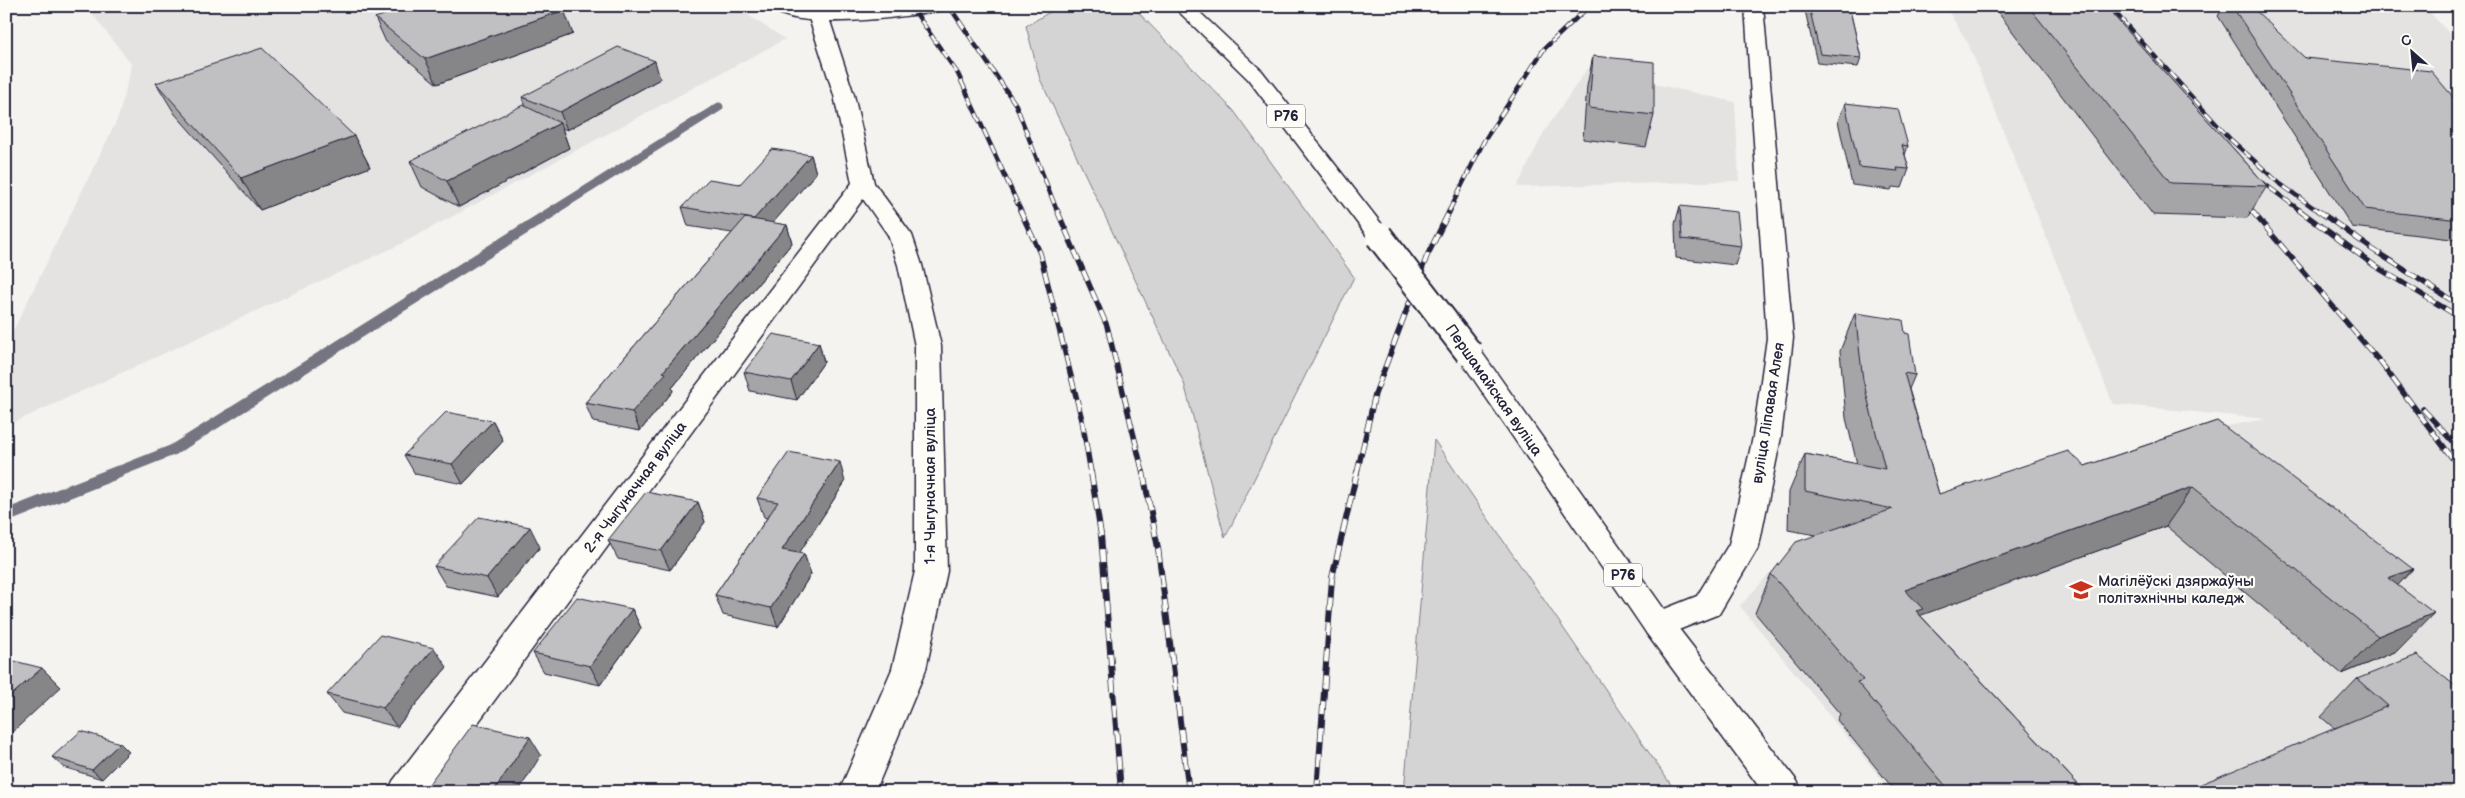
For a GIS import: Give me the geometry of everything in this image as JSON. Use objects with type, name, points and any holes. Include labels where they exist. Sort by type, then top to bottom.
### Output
[{"type":"street","points":[[779,6],[794,12],[818,15],[866,15],[934,6]]},
{"type":"street","name":"Першамайская вуліца","points":[[1182,6],[1255,75],[1469,353],[1658,625],[1784,792]]},
{"type":"street","name":"вуліца Ліпавая Алея","points":[[1658,625],[1708,605],[1744,546],[1767,437],[1780,338],[1754,6]]},
{"type":"street","points":[[818,15],[844,95],[863,183]]},
{"type":"street","name":"2-я Чыгуначная вуліца","points":[[406,792],[863,183]]},
{"type":"street","name":"1-я Чыгуначная вуліца","points":[[857,792],[909,669],[931,571],[928,346],[910,265],[900,235],[863,183]]},
{"type":"shaded area","points":[[86,6],[734,6],[785,39],[397,246],[6,426],[6,337],[12,333],[118,118],[132,65]]},
{"type":"shaded area","points":[[1060,6],[1132,6],[1234,111],[1354,277],[1225,538],[1184,383],[1040,79],[1026,26]]},
{"type":"shaded area","points":[[1945,6],[2424,6],[2459,44],[2459,792],[1892,792],[1740,606],[1769,574],[2171,436],[2266,419],[2113,404],[1968,43]]},
{"type":"shaded area","points":[[1587,69],[1735,102],[1739,181],[1517,187],[1544,132]]},
{"type":"shaded area","points":[[1434,440],[1676,792],[1404,792]]},
{"type":"building","points":[[410,6],[559,6],[564,10],[425,59],[375,18]]},
{"type":"building","points":[[1809,6],[1849,6],[1861,58],[1820,54]]},
{"type":"building","points":[[2028,6],[2105,6],[2267,186],[2171,183]]},
{"type":"building","points":[[2232,6],[2251,6],[2305,58],[2431,71],[2459,104],[2459,220],[2365,209]]},
{"type":"building","points":[[618,47],[655,61],[560,112],[522,97]]},
{"type":"building","points":[[262,48],[354,136],[241,178],[156,83]]},
{"type":"building","points":[[1593,56],[1654,62],[1654,115],[1589,108]]},
{"type":"building","points":[[1845,103],[1898,109],[1908,146],[1902,145],[1909,169],[1897,168],[1898,171],[1859,167]]},
{"type":"building","points":[[523,105],[560,123],[447,181],[410,161]]},
{"type":"building","points":[[772,149],[811,155],[754,219],[682,207],[709,179],[740,184]]},
{"type":"building","points":[[1680,206],[1737,212],[1741,246],[1682,239]]},
{"type":"building","points":[[745,218],[787,225],[663,372],[666,373],[632,412],[585,403]]},
{"type":"building","points":[[1855,313],[1903,320],[1905,333],[1909,334],[1915,375],[1904,373],[1939,494],[2068,451],[2085,466],[2217,421],[2413,569],[2388,578],[2434,613],[2378,636],[2193,487],[1905,590],[1923,609],[1916,611],[2085,792],[1951,792],[1857,682],[1863,680],[1771,574],[1796,542],[1893,509],[1805,491],[1805,454],[1885,469],[1863,380]]},
{"type":"building","points":[[773,334],[819,343],[791,381],[744,372]]},
{"type":"building","points":[[446,412],[493,421],[452,464],[404,455]]},
{"type":"building","points":[[789,452],[840,462],[782,550],[804,554],[771,608],[715,595],[778,502],[757,498]]},
{"type":"building","points":[[646,492],[698,502],[661,551],[608,540]]},
{"type":"building","points":[[479,517],[530,527],[487,578],[434,566]]},
{"type":"building","points":[[577,597],[632,609],[590,666],[533,653]]},
{"type":"building","points":[[380,635],[434,648],[383,708],[327,694]]},
{"type":"building","points":[[2417,655],[2459,689],[2459,792],[2182,792],[2388,706],[2357,679]]},
{"type":"building","points":[[6,659],[42,668],[6,700]]},
{"type":"building","points":[[473,724],[530,737],[493,792],[423,792]]},
{"type":"building","points":[[81,731],[120,743],[92,770],[52,757]]},
{"type":"waterway","points":[[553,211],[719,107]]},
{"type":"waterway","points":[[115,473],[173,450],[555,210]]},
{"type":"waterway","points":[[6,516],[118,472]]},
{"type":"railway","points":[[911,6],[958,74],[1021,211]]},
{"type":"railway","points":[[949,6],[1016,105],[1057,211]]},
{"type":"railway","points":[[1449,211],[1484,141],[1544,49],[1589,6]]},
{"type":"railway","points":[[2109,6],[2230,139],[2279,183],[2318,211]]},
{"type":"railway","points":[[2255,177],[2301,211]]},
{"type":"railway","points":[[2242,199],[2252,211]]},
{"type":"railway","points":[[1020,210],[1040,253],[1082,420],[1091,473]]},
{"type":"railway","points":[[1057,210],[1107,326],[1143,473]]},
{"type":"railway","points":[[1357,473],[1375,394],[1427,256],[1450,210]]},
{"type":"railway","points":[[2251,210],[2381,363],[2459,467]]},
{"type":"railway","points":[[2299,210],[2375,266],[2459,317]]},
{"type":"railway","points":[[2317,210],[2372,249],[2459,305]]},
{"type":"railway","points":[[2423,409],[2459,449]]},
{"type":"railway","points":[[1091,472],[1101,535],[1121,792]]},
{"type":"railway","points":[[1143,472],[1158,548],[1189,792]]},
{"type":"railway","points":[[1317,792],[1332,578],[1357,472]]},
{"type":"place","name":"Магілёўскі дзяржаўны політэхнічны каледж","points":[[2081,590]]}]
